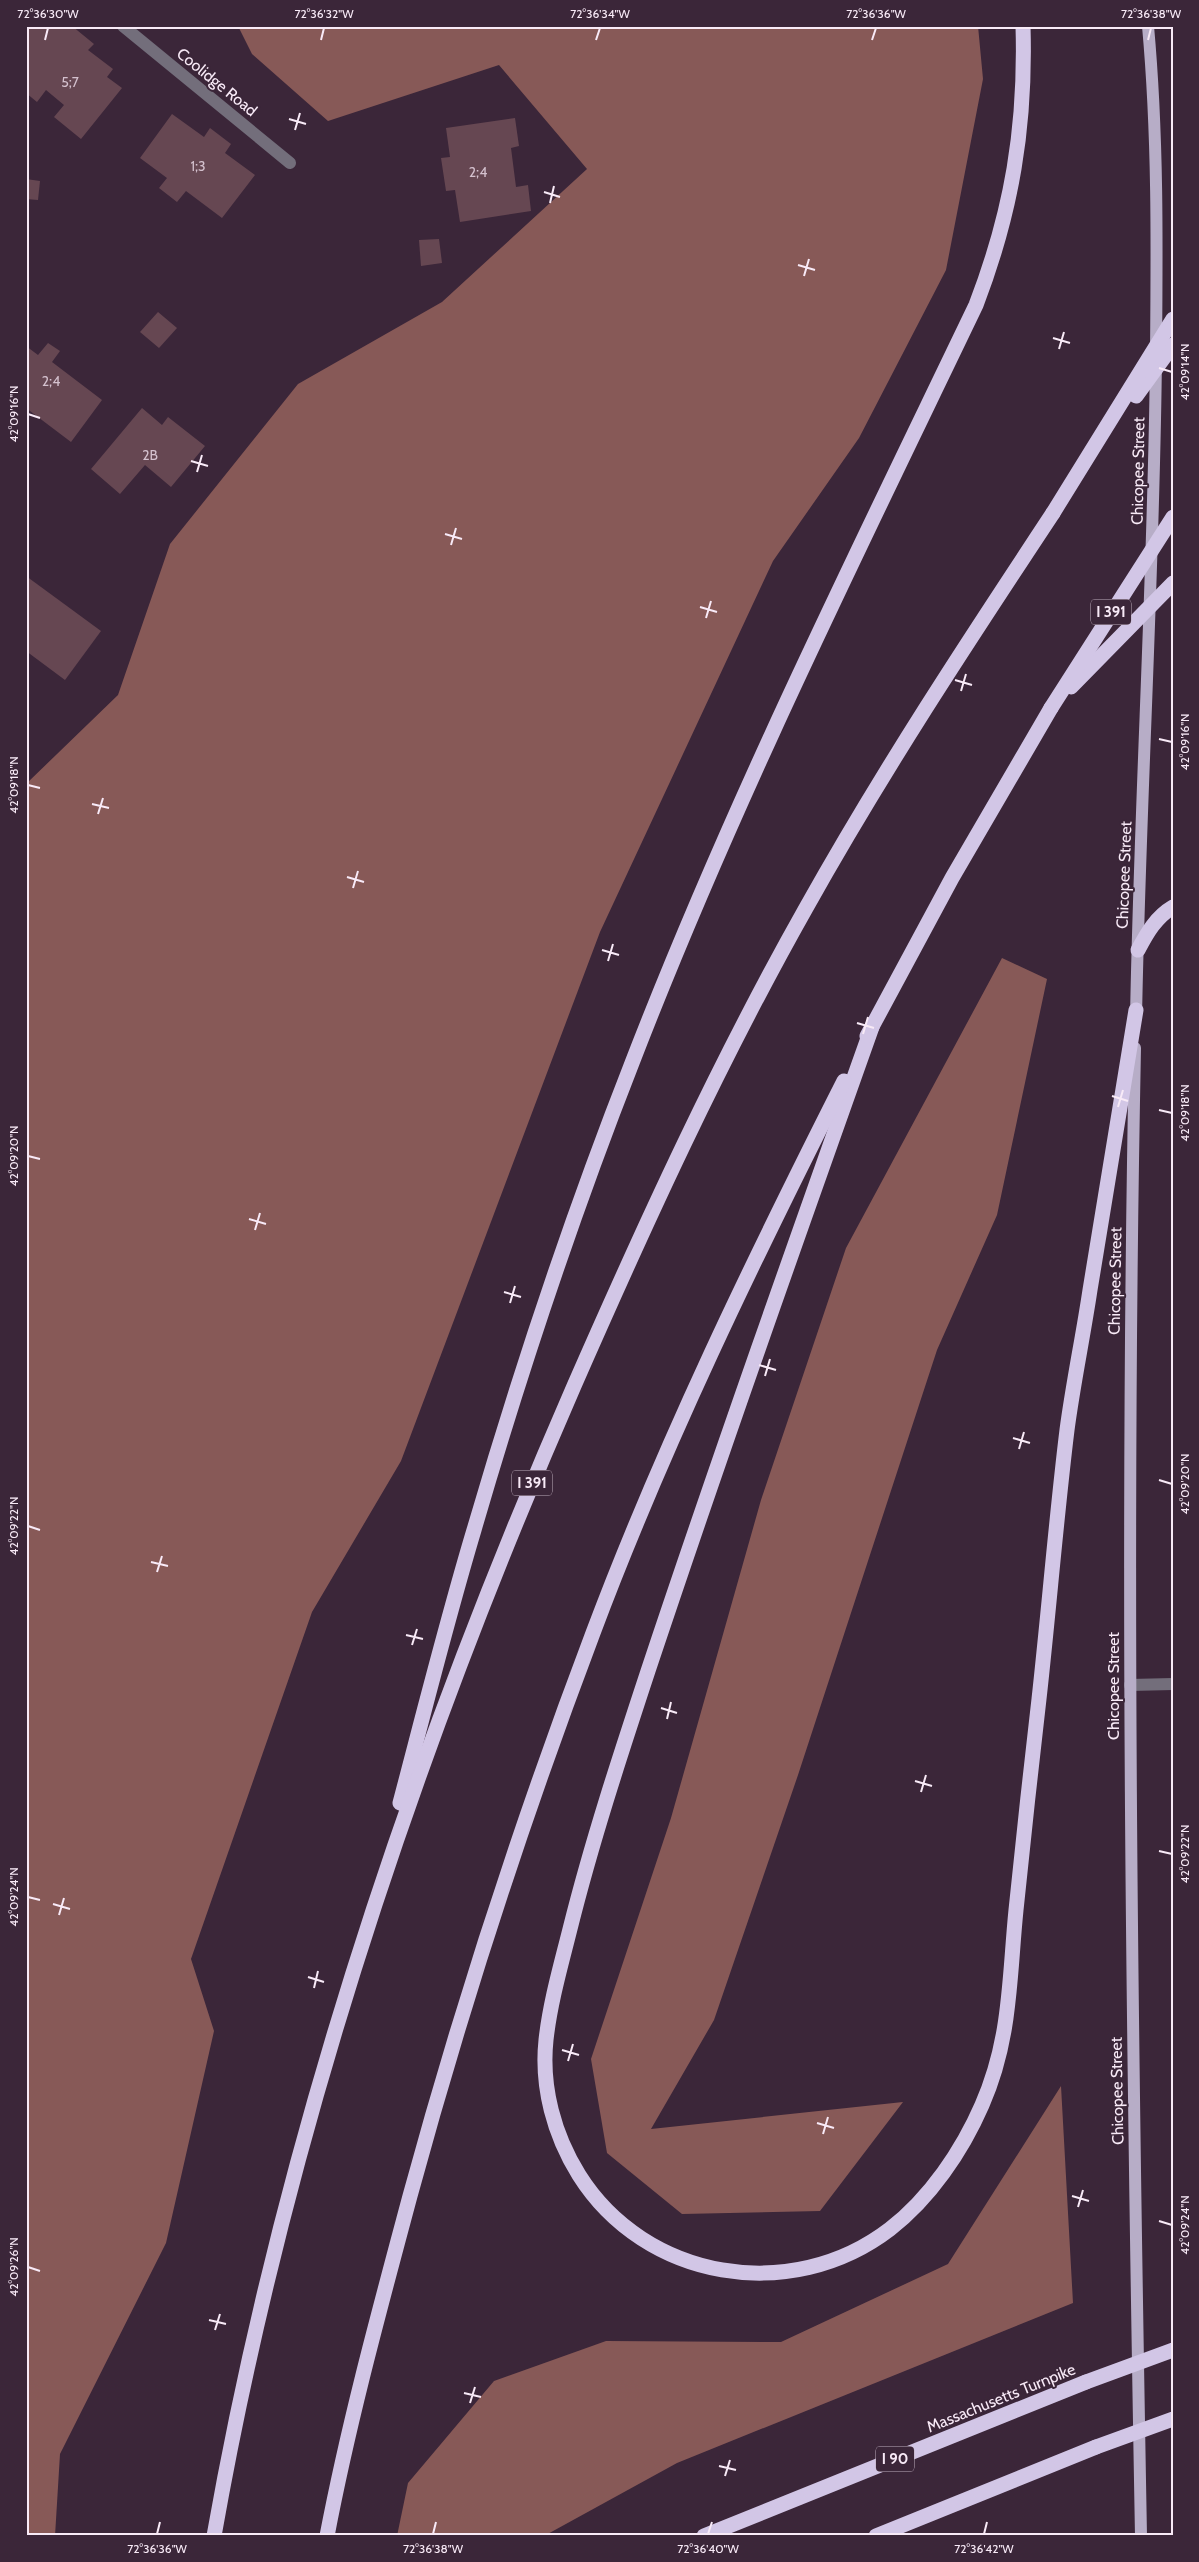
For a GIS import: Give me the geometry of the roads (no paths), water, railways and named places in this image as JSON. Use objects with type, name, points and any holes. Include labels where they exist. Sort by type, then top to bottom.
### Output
[{"type":"highway","points":[[358,1957],[473,1532],[538,1323],[587,1183],[636,1053],[720,848],[798,677],[976,305],[995,255],[1016,163],[1023,81],[1023,26]]},
{"type":"highway","points":[[1052,513],[1173,319]]},
{"type":"highway","name":"I 391","points":[[214,2536],[227,2461],[274,2252],[329,2046],[392,1848],[458,1671],[542,1458],[624,1272],[702,1106],[815,892],[916,722],[1052,513],[1173,345]]},
{"type":"highway","name":"I 391","points":[[327,2536],[383,2296],[444,2072],[524,1822],[594,1630],[656,1478],[787,1196],[872,1027],[952,878],[1051,708],[1173,517]]},
{"type":"highway","points":[[1051,708],[1173,582]]},
{"type":"highway","points":[[1138,950],[1150,929],[1163,913],[1173,907]]},
{"type":"highway","points":[[872,1027],[728,1434],[620,1757],[588,1858],[546,2035],[544,2072],[558,2134],[586,2186],[624,2228],[644,2241],[689,2262],[730,2272],[774,2273],[822,2264],[845,2256],[887,2232],[922,2199],[951,2162],[984,2099],[1000,2054],[1008,2010],[1016,1909],[1068,1428],[1136,1010]]},
{"type":"highway","name":"Massachusetts Turnpike","points":[[704,2536],[1086,2382],[1173,2350]]},
{"type":"highway","points":[[876,2536],[1096,2447],[1173,2419]]},
{"type":"main road","name":"Chicopee Street","points":[[1141,2536],[1132,2060],[1130,1361],[1136,1010],[1155,474],[1157,235],[1153,96],[1148,26]]},
{"type":"street","name":"Coolidge Road","points":[[123,26],[290,162]]},
{"type":"street","points":[[1130,1685],[1173,1684]]}]
